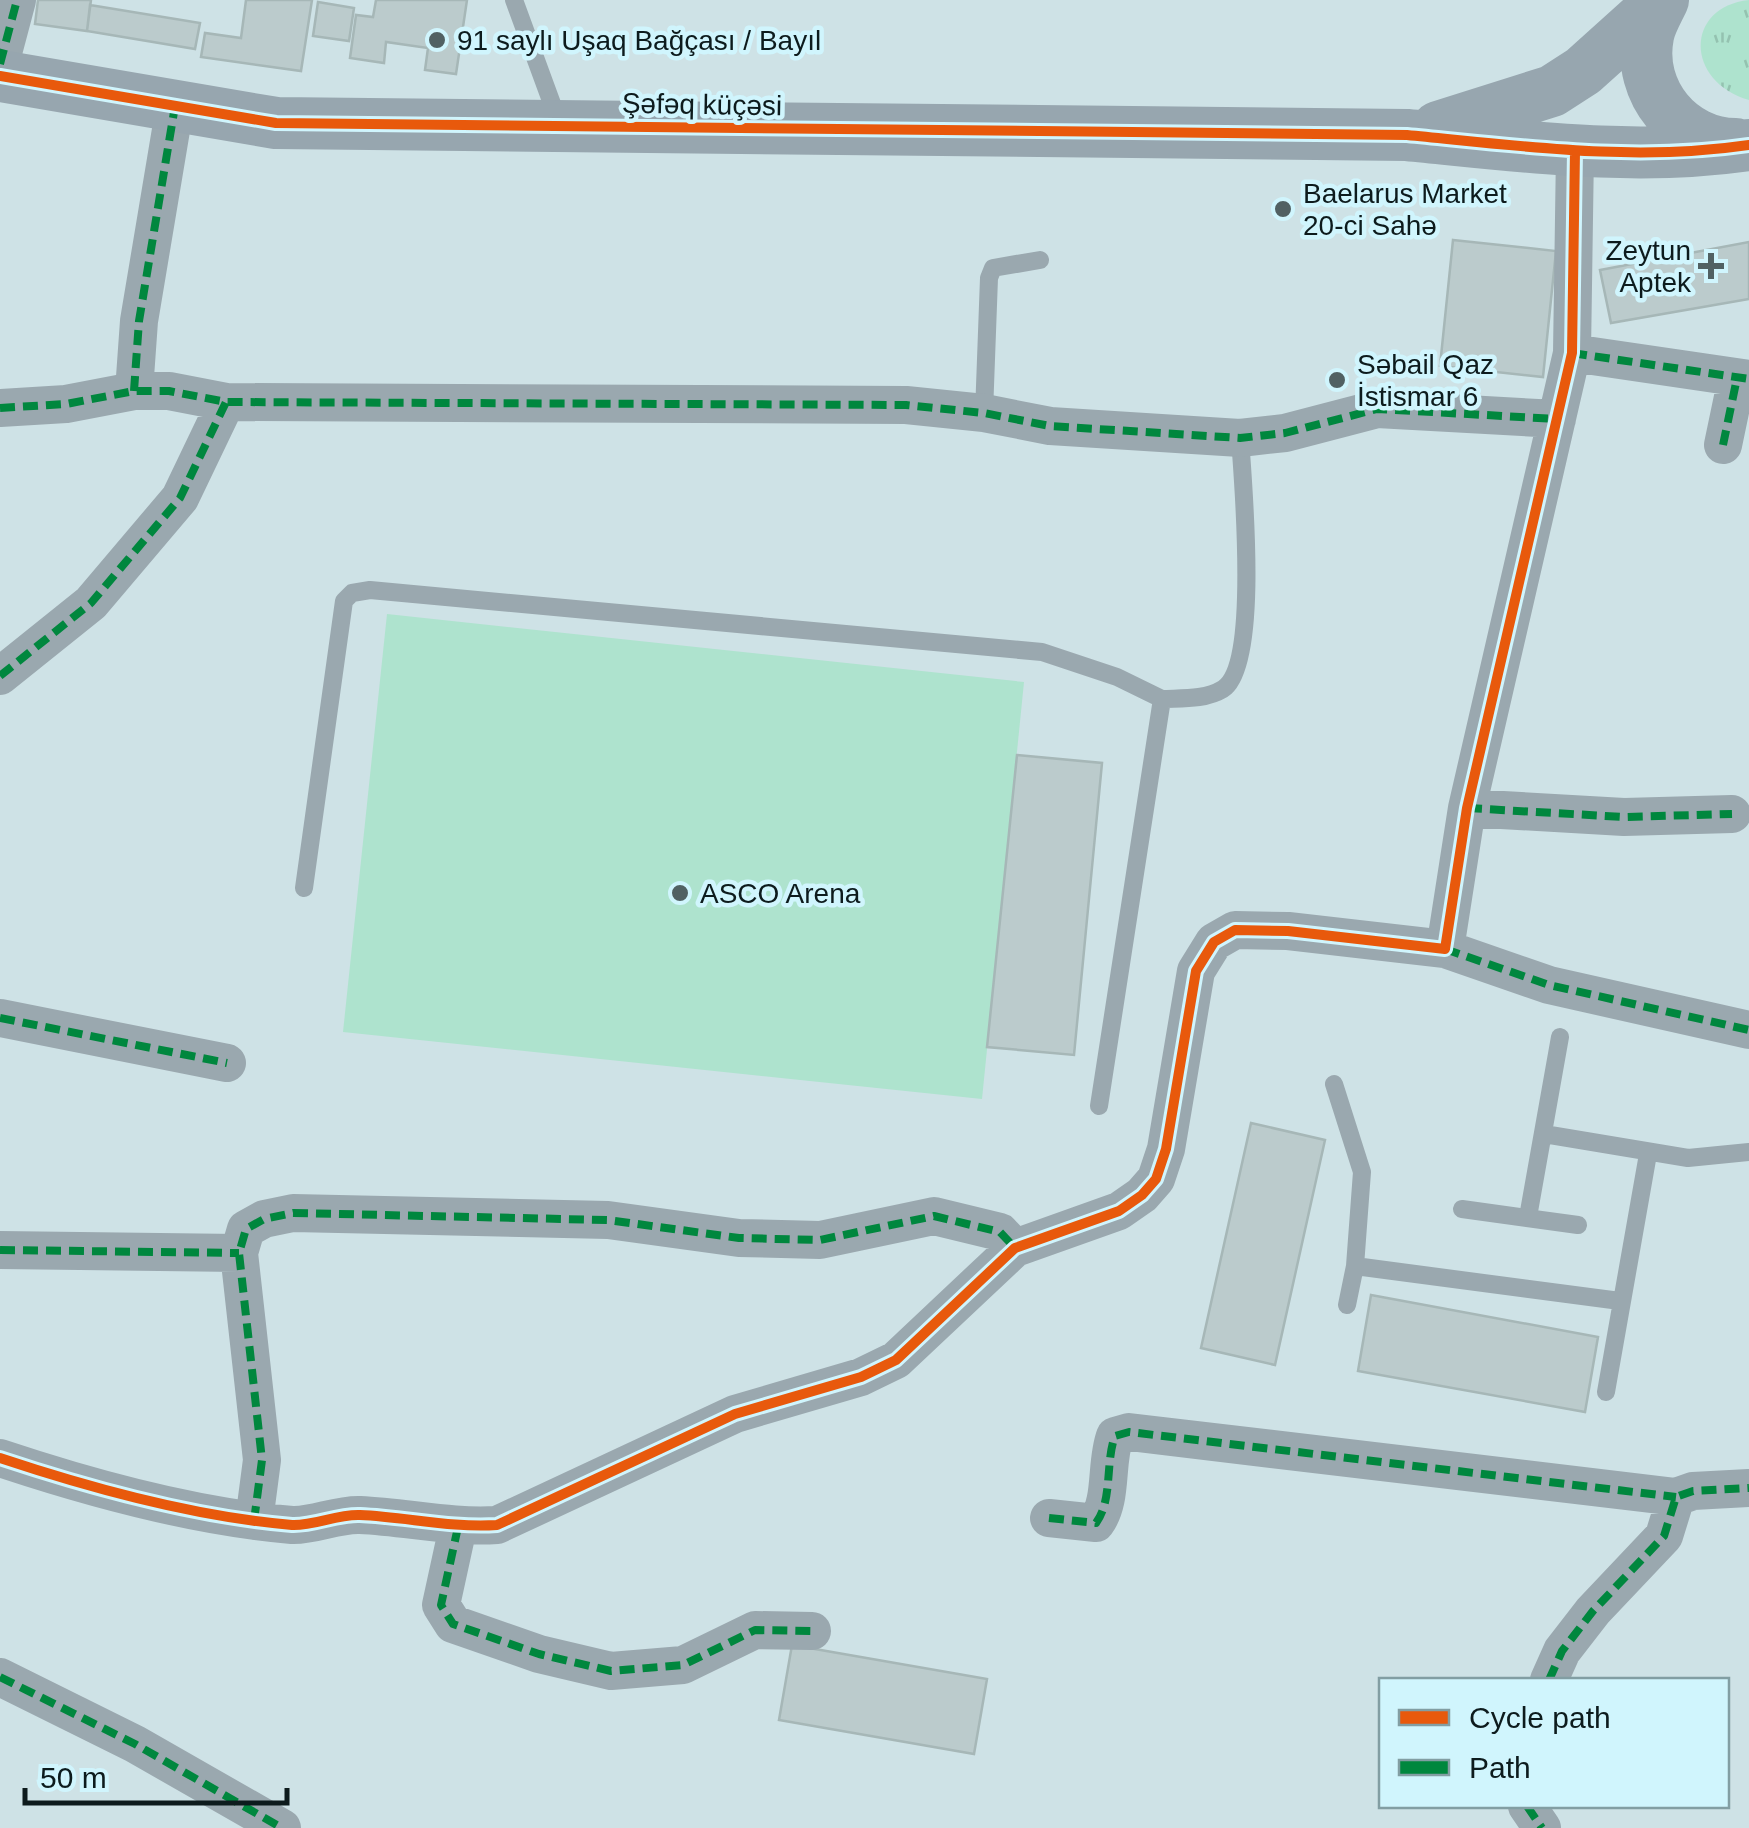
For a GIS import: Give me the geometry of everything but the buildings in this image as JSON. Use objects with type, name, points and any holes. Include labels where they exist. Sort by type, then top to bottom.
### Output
[{"type":"street","points":[[0,64],[17,0]]},
{"type":"street","points":[[1408,135],[1552,91],[1613,46],[1663,0]]},
{"type":"street","points":[[1663,0],[1648,35],[1647,61],[1652,85],[1664,108],[1706,140],[1749,144]]},
{"type":"street","name":"Şəfəq küçəsi","points":[[0,76],[276,123],[1408,135]]},
{"type":"street","points":[[134,391],[140,321],[175,106]]},
{"type":"street","points":[[1408,135],[1576,151],[1660,154],[1749,144]]},
{"type":"street","points":[[1446,950],[1467,808],[1572,353],[1576,151]]},
{"type":"street","points":[[1572,353],[1743,378],[1723,445]]},
{"type":"street","points":[[0,408],[66,404],[134,391],[168,390],[226,402],[906,406],[984,413],[1050,426],[1240,438],[1285,432],[1377,409],[1558,420]]},
{"type":"street","points":[[0,676],[92,602],[180,498],[226,402]]},
{"type":"street","points":[[1467,808],[1624,817],[1732,814]]},
{"type":"street","points":[[0,1458],[90,1488],[254,1521],[298,1525],[356,1514],[458,1527],[498,1525],[735,1414],[861,1378],[896,1360],[1015,1248],[1118,1211],[1156,1179],[1166,1149],[1196,971],[1214,942],[1236,930],[1446,950],[1550,985],[1749,1030]]},
{"type":"street","points":[[0,1018],[226,1063]]},
{"type":"street","points":[[254,1521],[262,1460],[239,1253],[246,1230],[264,1219],[292,1213],[608,1220],[739,1238],[820,1240],[934,1216],[1000,1232],[1015,1248]]},
{"type":"street","points":[[0,1250],[239,1253]]},
{"type":"street","points":[[1050,1518],[1096,1523],[1102,1514],[1115,1436],[1130,1432],[1676,1497],[1694,1491],[1749,1488]]},
{"type":"street","points":[[1550,1678],[1562,1652],[1593,1611],[1664,1536],[1676,1497]]},
{"type":"street","points":[[458,1527],[440,1605],[454,1624],[539,1654],[611,1671],[683,1666],[755,1630],[812,1631]]},
{"type":"street","points":[[0,1676],[135,1744],[282,1828]]},
{"type":"lane","points":[[514,0],[560,125]]},
{"type":"lane","points":[[984,413],[989,278],[994,268],[1040,260]]},
{"type":"lane","points":[[304,888],[344,601],[352,592],[370,590],[1042,652],[1117,677],[1162,699],[1201,697],[1222,689],[1240,666],[1246,545],[1240,438]]},
{"type":"lane","points":[[1100,1106],[1162,699]]},
{"type":"lane","points":[[1528,1217],[1560,1037]]},
{"type":"lane","points":[[1334,1084],[1362,1172],[1355,1266],[1346,1305]]},
{"type":"lane","points":[[1544,1134],[1688,1158],[1749,1152]]},
{"type":"lane","points":[[1606,1392],[1648,1154]]},
{"type":"lane","points":[[1462,1209],[1578,1224]]},
{"type":"lane","points":[[1355,1266],[1620,1302]]},
{"type":"green space","points":[[1749,0],[1749,100],[1728,91],[1713,78],[1701,46],[1704,30],[1713,16],[1728,6]]},
{"type":"green space","name":"ASCO Arena","points":[[387,614],[1024,682],[982,1099],[343,1032]]},
{"type":"marked path","points":[[0,64],[17,0]]},
{"type":"marked path","points":[[134,391],[139,321],[175,106]]},
{"type":"marked path","points":[[1572,353],[1749,379]]},
{"type":"marked path","points":[[1723,445],[1737,378]]},
{"type":"marked path","points":[[0,408],[66,404],[134,391],[169,391],[226,402],[906,405],[984,413],[1050,426],[1240,438],[1285,433],[1377,409],[1557,419]]},
{"type":"marked path","points":[[0,676],[91,603],[180,498],[226,402]]},
{"type":"marked path","points":[[1467,808],[1624,817],[1732,814]]},
{"type":"marked path","points":[[1445,949],[1549,985],[1749,1030]]},
{"type":"marked path","points":[[0,1018],[227,1063]]},
{"type":"marked path","points":[[254,1521],[262,1460],[239,1253],[246,1229],[264,1219],[293,1213],[608,1220],[739,1238],[820,1240],[934,1216],[1000,1232],[1015,1248]]},
{"type":"marked path","points":[[0,1250],[239,1253]]},
{"type":"marked path","points":[[1049,1518],[1096,1523],[1105,1504],[1115,1436],[1129,1432],[1676,1497]]},
{"type":"marked path","points":[[1550,1678],[1562,1651],[1593,1611],[1664,1536],[1676,1497],[1693,1491],[1749,1488]]},
{"type":"marked path","points":[[458,1527],[441,1605],[453,1624],[539,1654],[611,1671],[683,1665],[755,1630],[812,1631]]},
{"type":"marked path","points":[[0,1677],[135,1744],[282,1828]]},
{"type":"marked path","points":[[1528,1808],[1542,1828]]},
{"type":"cycle path","points":[[0,76],[276,123],[1407,135],[1621,152],[1749,145]]},
{"type":"cycle path","points":[[0,1458],[144,1500],[256,1521],[300,1525],[360,1515],[497,1525],[735,1414],[861,1377],[896,1360],[1015,1248],[1119,1211],[1142,1195],[1156,1179],[1166,1149],[1196,971],[1214,942],[1235,930],[1288,931],[1445,949],[1467,808],[1572,353],[1575,151]]},
{"type":"place","name":"91 saylı Uşaq Bağçası / Bayıl","points":[[437,40]]},
{"type":"place","name":"Baelarus Market 20-ci Sahə","points":[[1283,209]]},
{"type":"place","name":"Zeytun Aptek","points":[[1711,266]]},
{"type":"place","name":"Səbail Qaz İstismar 6","points":[[1337,380]]},
{"type":"place","name":"ASCO Arena","points":[[680,893]]}]
